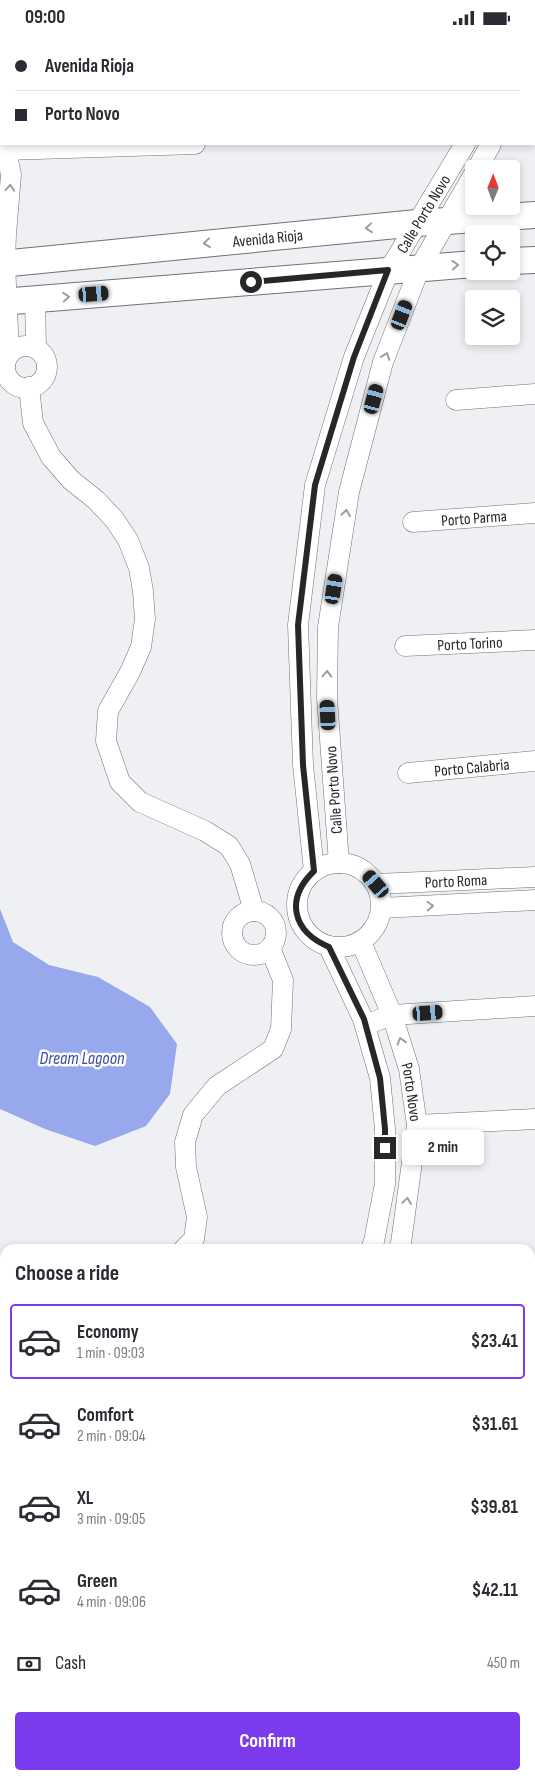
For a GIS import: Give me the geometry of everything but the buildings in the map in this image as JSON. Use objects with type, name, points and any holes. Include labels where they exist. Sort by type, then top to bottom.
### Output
[{"type":"main road","name":"Avenida Rioja","points":[[3,263],[417,223],[535,215]]},
{"type":"main road","points":[[520,261],[535,260]]},
{"type":"main road","points":[[3,301],[465,264]]},
{"type":"street","points":[[2,145],[11,175],[3,263],[4,361],[6,374],[12,382],[20,387],[29,387],[40,381],[46,370],[45,358],[36,349],[26,346],[17,348],[4,361]]},
{"type":"street","name":"Calle Porto Novo","points":[[314,871],[303,765],[298,625],[315,485],[354,357],[388,270],[464,145]]},
{"type":"street","points":[[482,160],[490,145]]},
{"type":"street","name":"Calle Porto Novo","points":[[339,863],[327,698],[328,627],[350,492],[383,362],[420,267],[465,190]]},
{"type":"street","points":[[35,299],[36,349]]},
{"type":"street","points":[[29,387],[33,423],[51,457],[71,480],[96,500],[114,519],[128,540],[139,569],[143,591],[144,619],[141,647],[130,672],[108,711],[106,741],[120,782],[140,802],[205,831],[229,847],[240,864],[254,911]]},
{"type":"street","points":[[456,400],[535,393]]},
{"type":"street","name":"Porto Parma","points":[[413,523],[535,513]]},
{"type":"street","name":"Porto Torino","points":[[405,647],[535,640]]},
{"type":"street","name":"Porto Calabria","points":[[408,773],[535,761]]},
{"type":"street","points":[[339,863],[354,865],[366,873],[376,884],[381,896],[382,908],[378,922],[371,933],[361,942],[340,948],[329,947],[316,941],[305,932],[298,920],[296,906],[298,893],[304,880],[314,871],[326,865],[339,863]]},
{"type":"street","name":"Porto Roma","points":[[376,884],[535,877]]},
{"type":"street","name":"Porto Roma","points":[[382,908],[535,900]]},
{"type":"street","points":[[254,911],[268,915],[276,927],[277,935],[270,949],[258,955],[250,955],[238,948],[234,942],[233,927],[236,921],[247,912],[254,911]]},
{"type":"street","name":"Porto Novo","points":[[361,942],[392,1015],[410,1069],[417,1125],[402,1244]]},
{"type":"street","name":"Porto Novo","points":[[329,947],[365,1025],[380,1078],[385,1129],[384,1184],[373,1244]]},
{"type":"street","points":[[189,1244],[194,1239],[197,1217],[186,1167],[184,1142],[194,1115],[217,1086],[273,1049],[281,1029],[283,980],[270,949]]},
{"type":"street","points":[[365,1025],[392,1015],[535,1006]]},
{"type":"street","points":[[417,1125],[535,1119]]},
{"type":"water","name":"Dream Lagoon","points":[[0,909],[13,942],[49,965],[98,977],[150,1007],[177,1044],[170,1094],[146,1126],[95,1146],[45,1129],[0,1109]]},
{"type":"route","points":[[251,282],[388,270],[354,357],[315,485],[298,625],[299,698],[303,765],[314,871],[304,880],[298,893],[296,906],[298,920],[305,932],[316,941],[329,947],[364,1019],[380,1078],[385,1148]]}]
